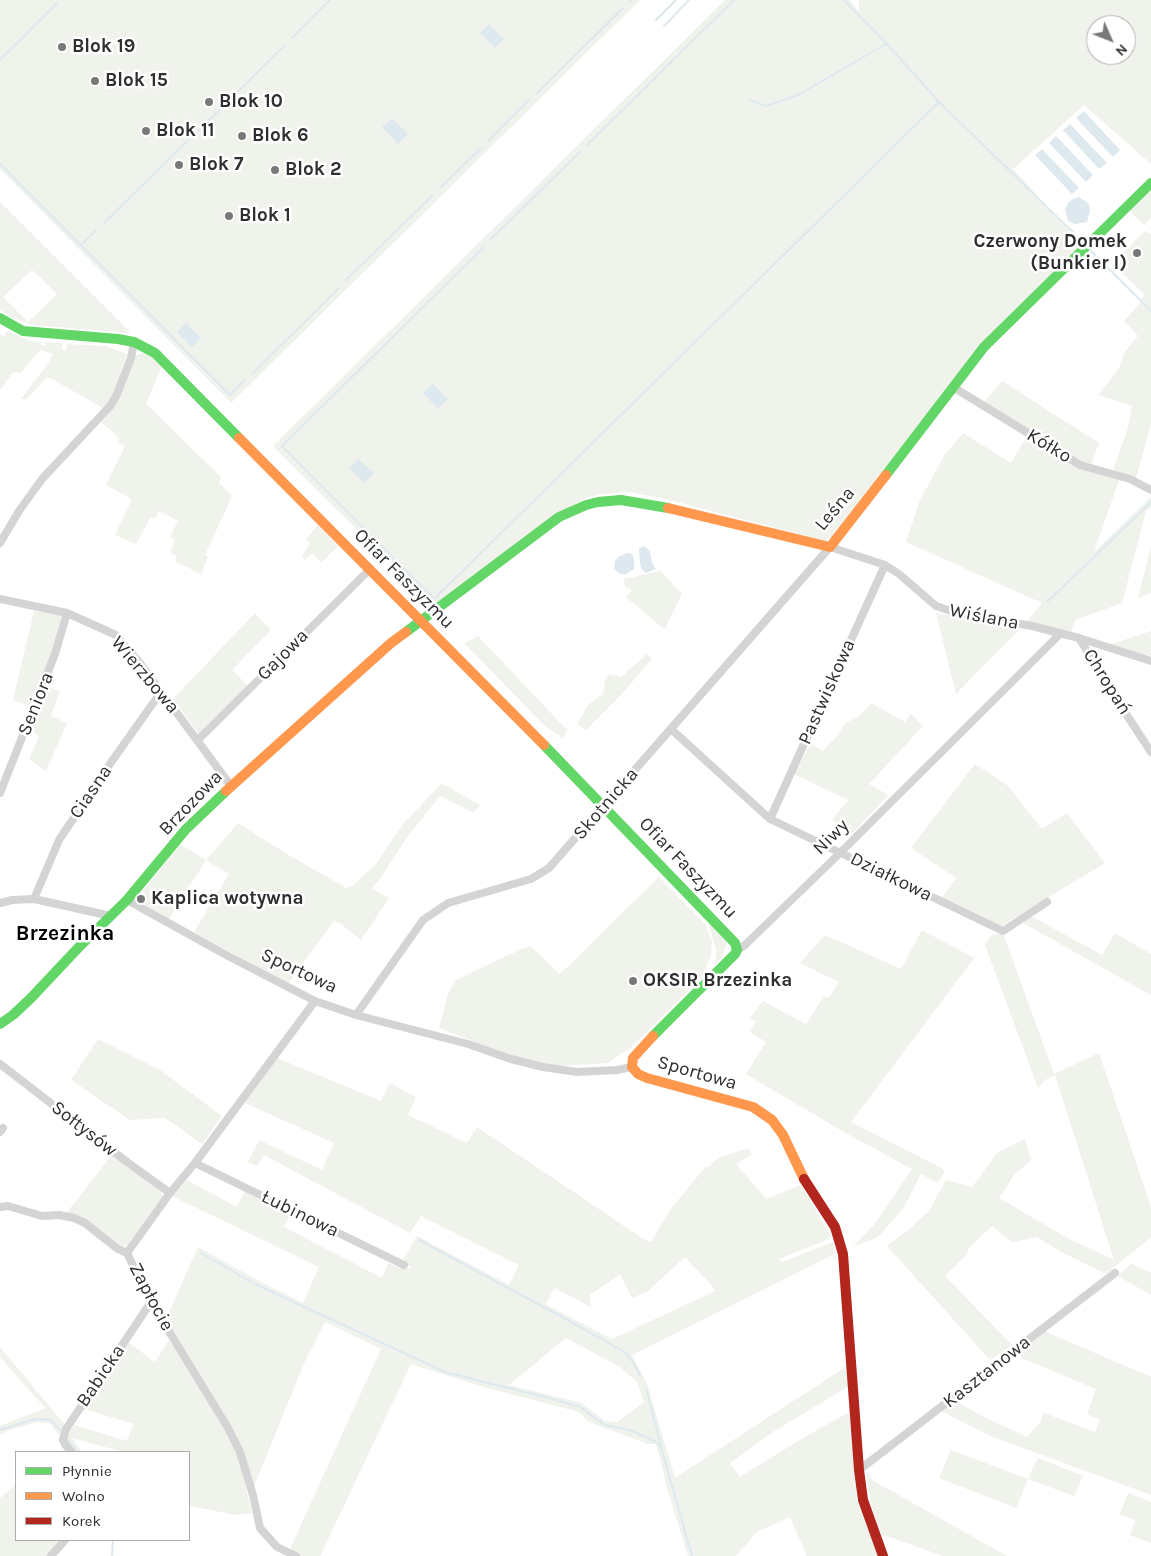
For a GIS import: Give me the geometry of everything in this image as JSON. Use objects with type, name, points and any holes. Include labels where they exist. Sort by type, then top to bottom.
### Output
[{"type":"street","name":"Leśna","points":[[420,621],[559,517],[586,505],[598,502],[622,500],[652,504],[830,547],[984,347],[1151,183]]},
{"type":"street","name":"Ofiar Faszyzmu","points":[[0,318],[16,328],[34,333],[102,337],[134,342],[145,346],[163,360],[604,806],[731,938],[737,950]]},
{"type":"street","points":[[0,543],[18,511],[42,479],[111,405],[131,358],[134,342]]},
{"type":"street","name":"Kółko","points":[[953,388],[1080,465],[1130,479],[1151,490]]},
{"type":"street","name":"Wiślana","points":[[830,547],[884,565],[899,574],[936,606],[954,612],[1061,633],[1151,661]]},
{"type":"street","name":"Skotnicka","points":[[356,1015],[423,920],[448,903],[531,880],[549,868],[830,547]]},
{"type":"street","name":"Pastwiskowa","points":[[770,819],[884,565]]},
{"type":"street","name":"Gajowa","points":[[198,740],[369,570]]},
{"type":"street","name":"Wierzbowa","points":[[0,599],[67,613],[116,636],[140,662],[231,786]]},
{"type":"street","name":"Seniora","points":[[0,793],[55,654],[67,613]]},
{"type":"street","name":"Brzozowa","points":[[0,1024],[31,998],[127,900],[186,829],[231,786],[391,643],[420,621]]},
{"type":"street","name":"Niwy","points":[[632,1067],[633,1058],[638,1052],[737,950],[745,945],[840,853],[1061,633]]},
{"type":"street","name":"Chropań","points":[[1079,638],[1151,752]]},
{"type":"street","name":"Ciasna","points":[[34,899],[59,840],[161,692]]},
{"type":"street","name":"Działkowa","points":[[671,729],[770,819],[1003,932],[1047,902]]},
{"type":"street","points":[[0,903],[34,899],[111,916]]},
{"type":"street","name":"Sportowa","points":[[127,900],[228,956],[315,1001],[356,1015],[468,1044],[511,1059],[543,1067],[577,1072],[617,1070],[632,1067],[638,1074],[648,1078],[753,1107],[772,1120],[783,1135],[804,1180],[835,1227],[843,1254],[859,1470],[863,1500],[883,1556]]},
{"type":"street","name":"Zapłocie","points":[[296,1556],[277,1547],[260,1528],[253,1495],[240,1452],[228,1428],[151,1302],[127,1253],[315,1001]]},
{"type":"street","name":"Sołtysów","points":[[0,1064],[170,1193]]},
{"type":"street","name":"Łubinowa","points":[[195,1163],[404,1265]]},
{"type":"street","points":[[0,1208],[8,1206],[42,1216],[59,1215],[74,1218],[85,1223],[118,1249],[127,1253]]},
{"type":"street","name":"Kasztanowa","points":[[859,1470],[1115,1273]]},
{"type":"street","name":"Babicka","points":[[69,1451],[64,1440],[66,1429],[151,1302]]},
{"type":"street","points":[[51,1556],[64,1541]]},
{"type":"shaded area","points":[[0,0],[640,0],[231,403],[0,169]]},
{"type":"shaded area","points":[[725,0],[850,0],[859,12],[859,0],[1151,0],[1151,164],[1084,105],[1013,169],[1082,245],[985,339],[832,537],[825,541],[666,499],[629,492],[601,494],[586,498],[551,517],[434,606],[273,446]]},
{"type":"shaded area","points":[[489,24],[504,39],[495,48],[480,33]]},
{"type":"shaded area","points":[[1084,111],[1120,150],[1113,157],[1076,118]]},
{"type":"shaded area","points":[[392,118],[408,134],[398,144],[382,127]]},
{"type":"shaded area","points":[[1070,124],[1107,163],[1099,169],[1063,130]]},
{"type":"shaded area","points":[[1056,136],[1093,175],[1086,182],[1049,143]]},
{"type":"shaded area","points":[[1042,149],[1079,188],[1072,194],[1035,155]]},
{"type":"shaded area","points":[[1151,189],[1151,218],[1144,225],[1129,211]]},
{"type":"shaded area","points":[[1079,197],[1089,204],[1090,211],[1087,222],[1075,224],[1068,221],[1065,210],[1068,203]]},
{"type":"shaded area","points":[[0,202],[129,333],[32,325],[8,316],[0,310]],"holes":[[[32,270],[57,294],[28,322],[3,297]]]},
{"type":"shaded area","points":[[1145,231],[1151,234],[1151,424],[1136,478],[1113,470],[1128,428],[1132,406],[1098,395],[1118,370],[1125,352],[1138,336],[1124,321],[1139,304],[1144,294],[1112,263]]},
{"type":"shaded area","points":[[186,323],[201,338],[192,347],[177,332]]},
{"type":"shaded area","points":[[7,331],[31,341],[41,342],[41,345],[45,346],[45,342],[62,343],[62,350],[66,350],[67,344],[106,346],[127,354],[114,392],[105,409],[50,378],[46,378],[27,399],[21,399],[53,354],[40,350],[21,373],[13,372],[0,390],[0,334],[4,336]]},
{"type":"shaded area","points":[[141,353],[151,356],[162,366],[146,404],[221,477],[219,483],[232,496],[205,555],[208,557],[201,574],[175,561],[177,556],[170,552],[175,540],[170,537],[178,521],[159,511],[155,518],[150,518],[136,544],[115,535],[132,499],[106,485],[125,446],[118,442],[119,438],[101,422],[108,412],[133,357]]},
{"type":"shaded area","points":[[1002,381],[1099,443],[1091,465],[1080,462],[984,402]]},
{"type":"shaded area","points":[[433,384],[448,399],[438,409],[423,393]]},
{"type":"shaded area","points":[[963,433],[1011,463],[1027,436],[1078,467],[1119,480],[1094,552],[1151,497],[1151,507],[1146,511],[1122,603],[1075,620],[1071,632],[1026,622],[1042,603],[906,542],[920,500],[944,456]]},
{"type":"shaded area","points":[[358,459],[374,473],[365,483],[349,469]]},
{"type":"shaded area","points":[[318,525],[338,546],[321,563],[313,553],[305,560],[302,556],[310,544],[306,539]]},
{"type":"shaded area","points":[[644,546],[650,551],[652,563],[656,569],[646,573],[642,570],[640,563],[639,548]]},
{"type":"shaded area","points":[[1151,546],[1151,593],[1138,598]]},
{"type":"shaded area","points":[[627,553],[632,554],[634,569],[626,574],[620,574],[614,569],[615,561],[618,557]]},
{"type":"shaded area","points":[[660,571],[682,594],[665,629],[626,597],[632,590],[625,586],[624,579]]},
{"type":"shaded area","points":[[34,611],[60,615],[61,620],[54,651],[32,707],[13,700]]},
{"type":"shaded area","points":[[255,613],[271,630],[232,670],[248,686],[199,734],[173,699]]},
{"type":"shaded area","points":[[936,613],[1021,628],[956,694]]},
{"type":"shaded area","points":[[1151,631],[1151,656],[1109,645]]},
{"type":"shaded area","points":[[478,636],[567,730],[563,738],[545,726],[464,643]]},
{"type":"shaded area","points":[[647,654],[652,659],[621,695],[586,730],[577,724],[588,705],[603,694],[605,680],[609,674],[621,677]]},
{"type":"shaded area","points":[[46,686],[60,691],[51,716],[67,723],[46,771],[29,759],[39,737],[29,726]]},
{"type":"shaded area","points":[[871,703],[905,722],[911,714],[923,726],[869,784],[888,795],[853,833],[832,820],[848,800],[794,774],[811,743],[823,751],[837,736],[845,723],[858,717]]},
{"type":"shaded area","points":[[975,764],[1007,785],[1042,829],[1067,813],[1105,863],[1001,926],[941,899],[956,878],[911,848]]},
{"type":"shaded area","points":[[441,784],[450,787],[480,805],[474,813],[440,796],[405,840],[372,888],[389,898],[361,940],[340,923],[334,921],[288,984],[194,932],[229,874],[206,860],[238,823],[346,888],[352,886],[375,865],[404,823]]},
{"type":"shaded area","points":[[180,844],[206,860],[169,919],[145,905],[143,891]]},
{"type":"shaded area","points":[[659,877],[705,924],[712,941],[711,956],[701,978],[630,1048],[608,1063],[559,1066],[511,1056],[439,1028],[448,994],[456,980],[530,946],[560,974]]},
{"type":"shaded area","points":[[1031,916],[1102,955],[1115,933],[1151,954],[1151,995],[1023,923]]},
{"type":"shaded area","points":[[708,923],[727,942],[723,955],[716,964],[716,949]]},
{"type":"shaded area","points":[[922,930],[974,958],[851,1122],[945,1170],[938,1183],[921,1174],[904,1207],[878,1237],[853,1247],[877,1221],[912,1169],[844,1132],[746,1074],[766,1042],[750,1032],[756,1021],[750,1018],[763,1001],[806,1024],[824,996],[829,998],[839,982],[800,963],[825,935],[901,969]]},
{"type":"shaded area","points":[[1003,933],[1054,1074],[1099,1053],[1151,1207],[1151,1237],[1106,1274],[1061,1252],[1037,1237],[1012,1242],[992,1226],[969,1248],[966,1255],[945,1276],[1012,1345],[990,1360],[887,1246],[929,1211],[946,1180],[972,1187],[997,1153],[1025,1139],[1031,1160],[1015,1174],[999,1198],[1071,1240],[1114,1260],[1055,1075],[1045,1080],[1038,1088],[985,945],[992,935]]},
{"type":"shaded area","points":[[98,1039],[160,1070],[222,1116],[202,1144],[165,1118],[130,1120],[71,1080]]},
{"type":"shaded area","points":[[277,1058],[381,1101],[390,1083],[416,1097],[408,1115],[467,1143],[477,1127],[645,1240],[651,1242],[670,1210],[706,1166],[708,1168],[718,1158],[748,1148],[752,1154],[736,1164],[766,1199],[801,1185],[831,1236],[829,1239],[779,1259],[782,1262],[833,1242],[835,1254],[632,1355],[647,1384],[675,1478],[847,1366],[849,1386],[776,1430],[730,1463],[740,1477],[849,1412],[857,1501],[879,1556],[807,1556],[790,1517],[757,1532],[736,1556],[688,1556],[667,1488],[656,1444],[648,1444],[589,1422],[579,1412],[480,1386],[411,1364],[320,1556],[300,1556],[290,1549],[381,1349],[325,1322],[305,1361],[253,1489],[240,1446],[166,1319],[198,1247],[303,1303],[319,1267],[172,1196],[187,1180],[237,1207],[245,1190],[291,1213],[284,1227],[382,1278],[388,1263],[399,1268],[411,1268],[403,1260],[417,1236],[509,1285],[519,1265],[421,1216],[410,1233],[264,1155],[257,1166],[248,1162],[259,1140],[322,1170],[334,1143],[245,1103]],"holes":[[[685,1257],[715,1291],[612,1339],[545,1304],[555,1288],[591,1307],[590,1295],[620,1274],[632,1298],[648,1291]],[[566,1338],[620,1367],[637,1382],[644,1402],[617,1422],[605,1421],[582,1403],[509,1385]]]},
{"type":"shaded area","points":[[112,1155],[160,1191],[163,1196],[126,1247],[93,1225],[67,1212]]},
{"type":"shaded area","points":[[1131,1263],[1151,1273],[1151,1295],[1118,1276]]},
{"type":"shaded area","points":[[1044,1331],[1151,1377],[1151,1495],[993,1437],[941,1411],[955,1401],[1027,1437],[1040,1423],[1044,1413],[1095,1432],[1100,1420],[1087,1414],[1096,1389],[1021,1358],[1016,1353]]},
{"type":"shaded area","points":[[169,1340],[223,1424],[238,1453],[252,1513],[237,1515],[190,1506],[190,1451],[119,1451],[72,1438],[81,1451],[71,1451],[67,1445],[67,1432],[69,1433],[74,1425],[127,1441],[134,1424],[84,1409],[128,1342],[155,1362]]},
{"type":"shaded area","points":[[0,1347],[65,1425],[60,1437],[50,1423],[37,1422],[9,1430],[0,1435],[0,1426],[45,1408],[0,1357]]},
{"type":"shaded area","points":[[951,1450],[1028,1479],[1016,1508],[939,1478]]},
{"type":"shaded area","points":[[1038,1458],[1083,1476],[1074,1496],[1028,1479]]},
{"type":"shaded area","points":[[867,1471],[870,1479],[1007,1556],[943,1556],[881,1534],[871,1504]]},
{"type":"shaded area","points":[[15,1486],[15,1541],[61,1541],[48,1556],[0,1556],[0,1498]]},
{"type":"shaded area","points":[[1128,1493],[1151,1502],[1151,1543],[1130,1535],[1135,1520],[1120,1514]]},
{"type":"waterway","points":[[292,38],[330,0]]},
{"type":"waterway","points":[[656,20],[676,0]]},
{"type":"waterway","points":[[664,26],[689,0]]},
{"type":"waterway","points":[[587,145],[734,0]]},
{"type":"waterway","points":[[844,0],[939,102],[1083,242]]},
{"type":"waterway","points":[[0,60],[57,3]]},
{"type":"waterway","points":[[537,93],[623,8]]},
{"type":"waterway","points":[[750,100],[766,106],[798,95],[886,44]]},
{"type":"waterway","points":[[198,131],[284,46]]},
{"type":"waterway","points":[[488,141],[529,100]]},
{"type":"waterway","points":[[483,248],[282,446],[434,599],[939,102]]},
{"type":"waterway","points":[[104,223],[190,138]]},
{"type":"waterway","points":[[440,188],[480,149]]},
{"type":"waterway","points":[[490,240],[580,152]]},
{"type":"waterway","points":[[0,164],[230,395],[245,380]]},
{"type":"waterway","points":[[346,280],[432,196]]},
{"type":"waterway","points":[[81,245],[96,230]]},
{"type":"waterway","points":[[1090,250],[1151,311]]},
{"type":"waterway","points":[[253,373],[339,288]]},
{"type":"waterway","points":[[1047,602],[1151,502]]},
{"type":"waterway","points":[[419,1240],[623,1351],[633,1362],[640,1375]]},
{"type":"waterway","points":[[201,1253],[257,1285],[445,1372],[556,1400]]},
{"type":"waterway","points":[[646,1388],[661,1446]]},
{"type":"waterway","points":[[559,1401],[580,1407],[605,1425],[630,1430],[654,1441],[661,1447],[692,1556]]},
{"type":"waterway","points":[[0,1430],[31,1420],[42,1419],[51,1420],[61,1431]]},
{"type":"waterway","points":[[66,1437],[76,1451]]},
{"type":"waterway","points":[[112,1556],[113,1541]]},
{"type":"traffic: fast","points":[[886,475],[984,347],[1151,183]]},
{"type":"traffic: fast","points":[[0,318],[23,331],[134,342],[155,353],[239,438]]},
{"type":"traffic: fast","points":[[406,632],[559,517],[586,505],[621,500],[668,508]]},
{"type":"traffic: fast","points":[[544,745],[735,943],[737,950],[735,954],[653,1036]]},
{"type":"traffic: fast","points":[[0,1024],[31,998],[127,900],[186,829],[226,791]]},
{"type":"traffic: slow","points":[[239,438],[544,745]]},
{"type":"traffic: slow","points":[[668,508],[830,547],[886,475]]},
{"type":"traffic: slow","points":[[226,791],[391,643],[406,632]]},
{"type":"traffic: slow","points":[[653,1036],[633,1058],[632,1067],[638,1074],[753,1107],[772,1120],[783,1135],[804,1179]]},
{"type":"traffic: jam","points":[[804,1179],[835,1227],[843,1254],[859,1470],[863,1500],[883,1556]]},
{"type":"place","name":"Blok 19","points":[[62,47]]},
{"type":"place","name":"Blok 15","points":[[95,81]]},
{"type":"place","name":"Blok 10","points":[[209,102]]},
{"type":"place","name":"Blok 11","points":[[146,131]]},
{"type":"place","name":"Blok 6","points":[[242,136]]},
{"type":"place","name":"Blok 7","points":[[179,165]]},
{"type":"place","name":"Blok 2","points":[[275,170]]},
{"type":"place","name":"Blok 1","points":[[229,216]]},
{"type":"place","name":"Czerwony Domek (Bunkier I)","points":[[1137,253]]},
{"type":"place","name":"Kaplica wotywna","points":[[141,899]]},
{"type":"place","name":"OKSIR Brzezinka","points":[[633,981]]},
{"type":"district","name":"Brzezinka","points":[[65,934]]}]
